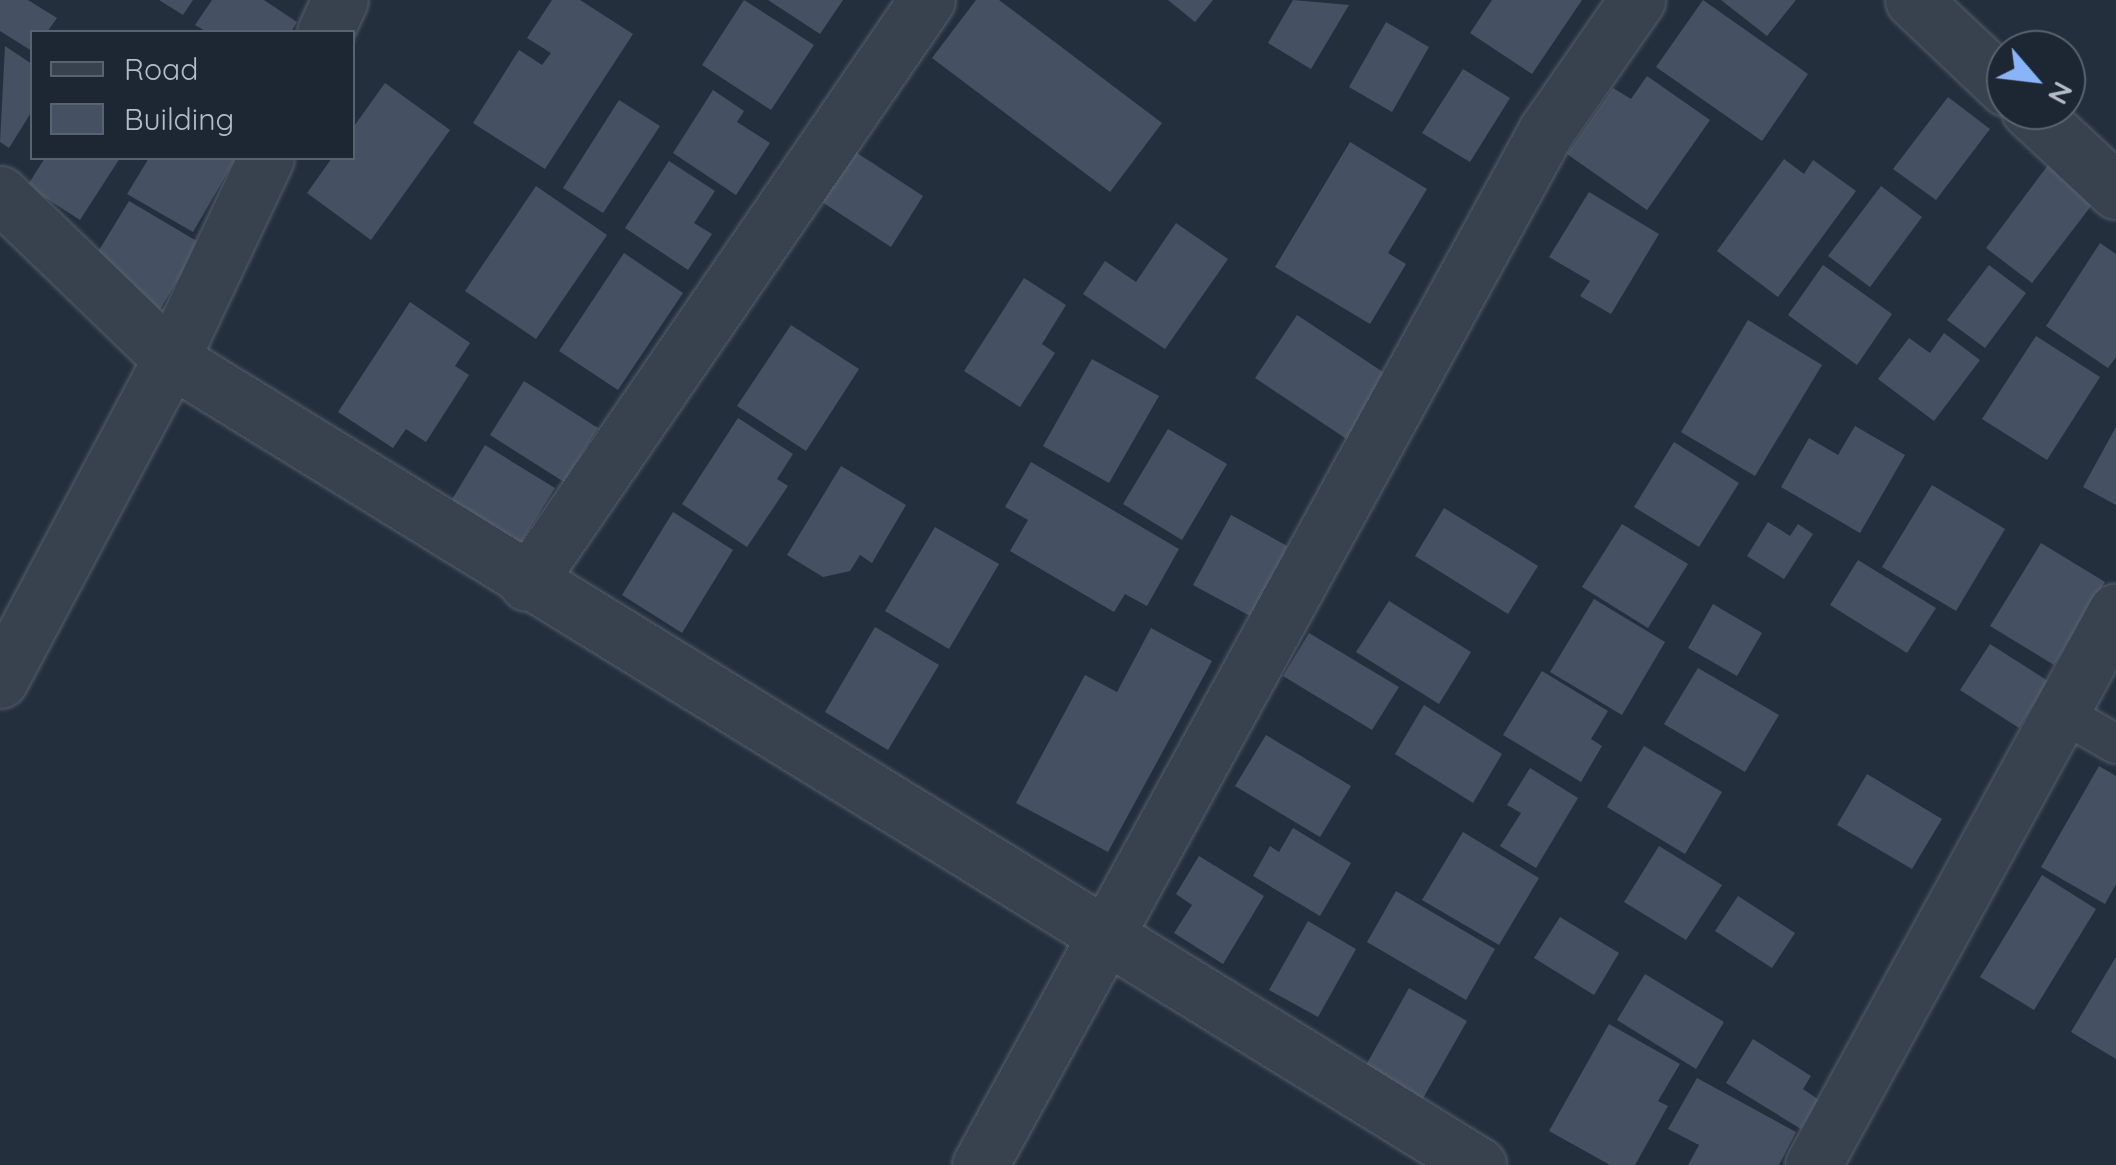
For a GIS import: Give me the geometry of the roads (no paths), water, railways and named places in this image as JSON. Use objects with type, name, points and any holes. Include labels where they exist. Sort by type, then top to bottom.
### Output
[{"type":"street","points":[[325,30],[340,0]]},
{"type":"street","points":[[526,583],[926,0]]},
{"type":"street","points":[[980,1165],[1546,131],[1637,0]]},
{"type":"street","points":[[1913,0],[1986,69]]},
{"type":"street","points":[[2051,130],[2116,190]]},
{"type":"street","points":[[0,680],[171,359],[265,160]]},
{"type":"street","points":[[0,194],[171,359],[526,583],[1478,1165]]},
{"type":"street","points":[[1813,1165],[2116,612]]},
{"type":"lane","points":[[2062,713],[2116,744]]}]
